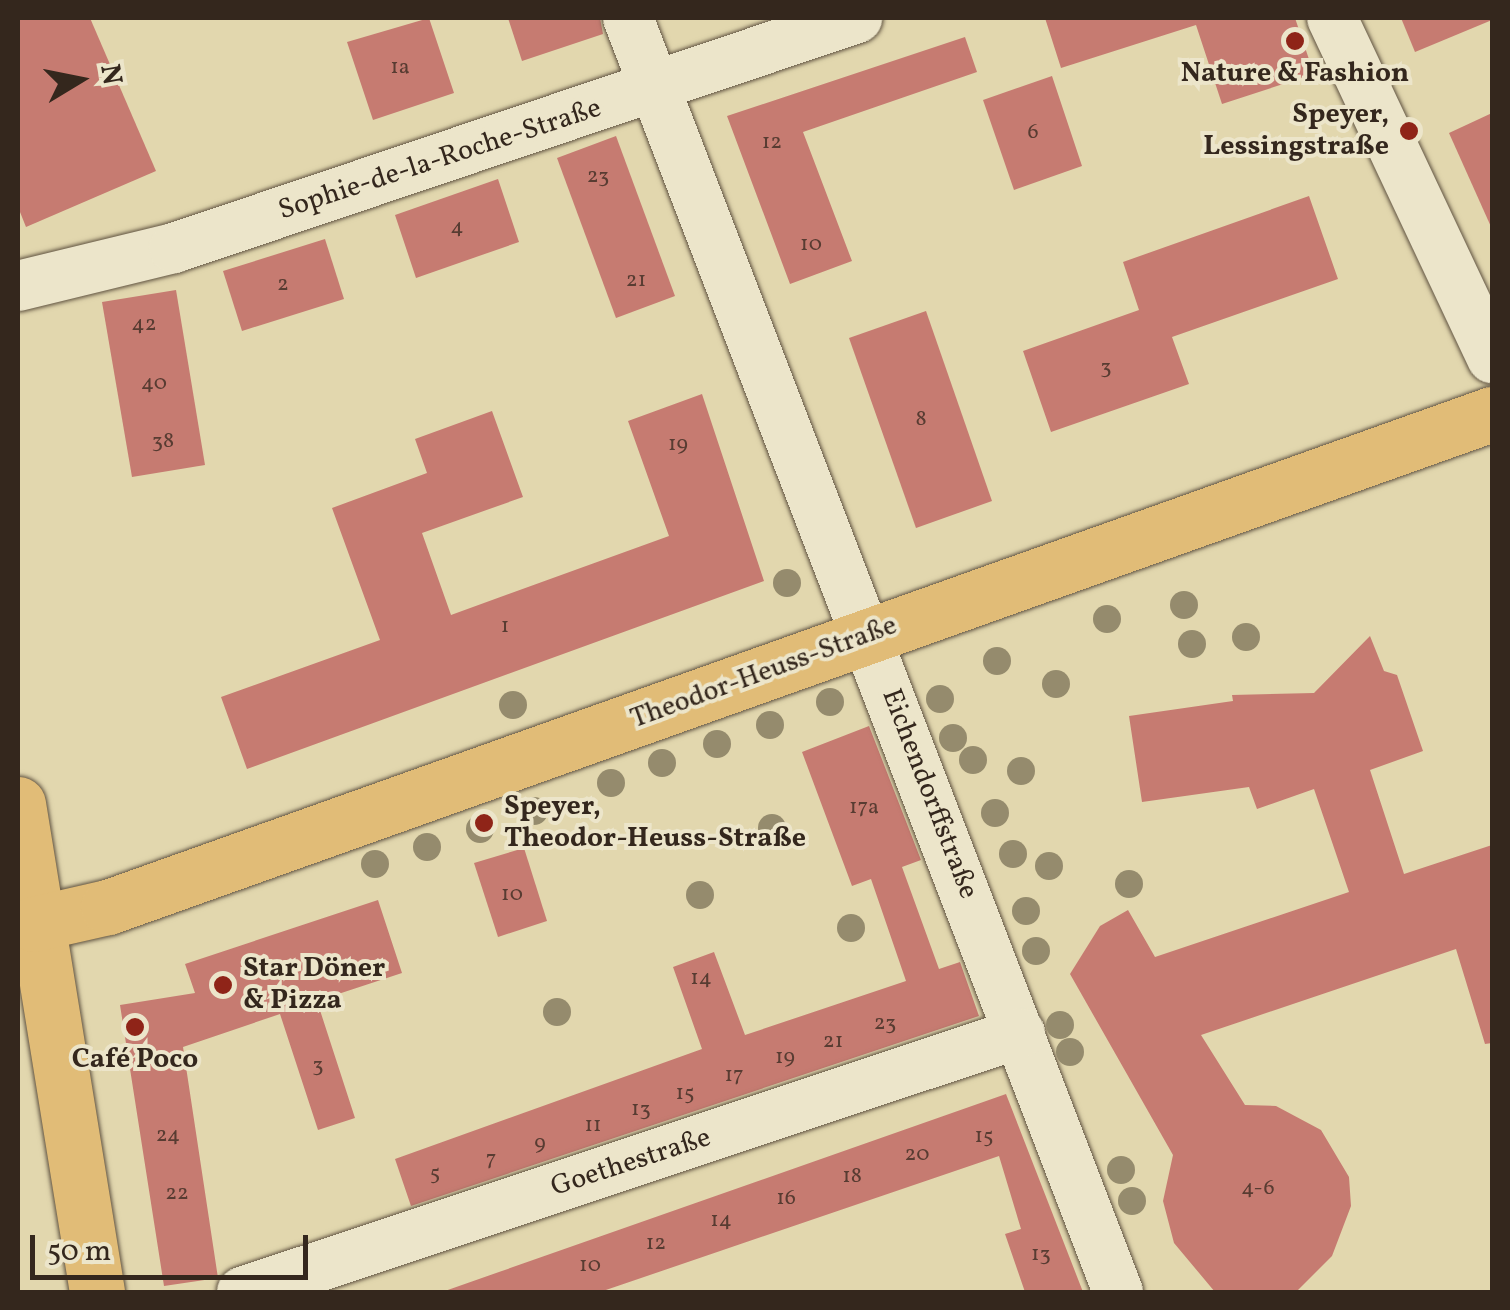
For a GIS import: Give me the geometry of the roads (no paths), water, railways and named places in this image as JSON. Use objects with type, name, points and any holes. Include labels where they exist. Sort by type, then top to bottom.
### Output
[{"type":"main road","name":"Theodor-Heuss-Straße","points":[[34,924],[108,907],[1492,414]]},
{"type":"main road","points":[[18,804],[34,924],[98,1292]]},
{"type":"street","name":"Eichendorffstraße","points":[[628,18],[1118,1292]]},
{"type":"street","name":"Sophie-de-la-Roche-Straße","points":[[18,286],[174,248],[857,18]]},
{"type":"street","points":[[1332,18],[1492,358]]},
{"type":"street","name":"Goethestraße","points":[[242,1292],[1020,1033]]},
{"type":"place","name":"Nature & Fashion","points":[[1295,41]]},
{"type":"place","name":"Speyer, Lessingstraße","points":[[1409,131]]},
{"type":"place","name":"Speyer, Theodor-Heuss-Straße","points":[[484,823]]},
{"type":"place","name":"Star Döner & Pizza","points":[[223,985]]},
{"type":"place","name":"Café Poco","points":[[135,1027]]}]
